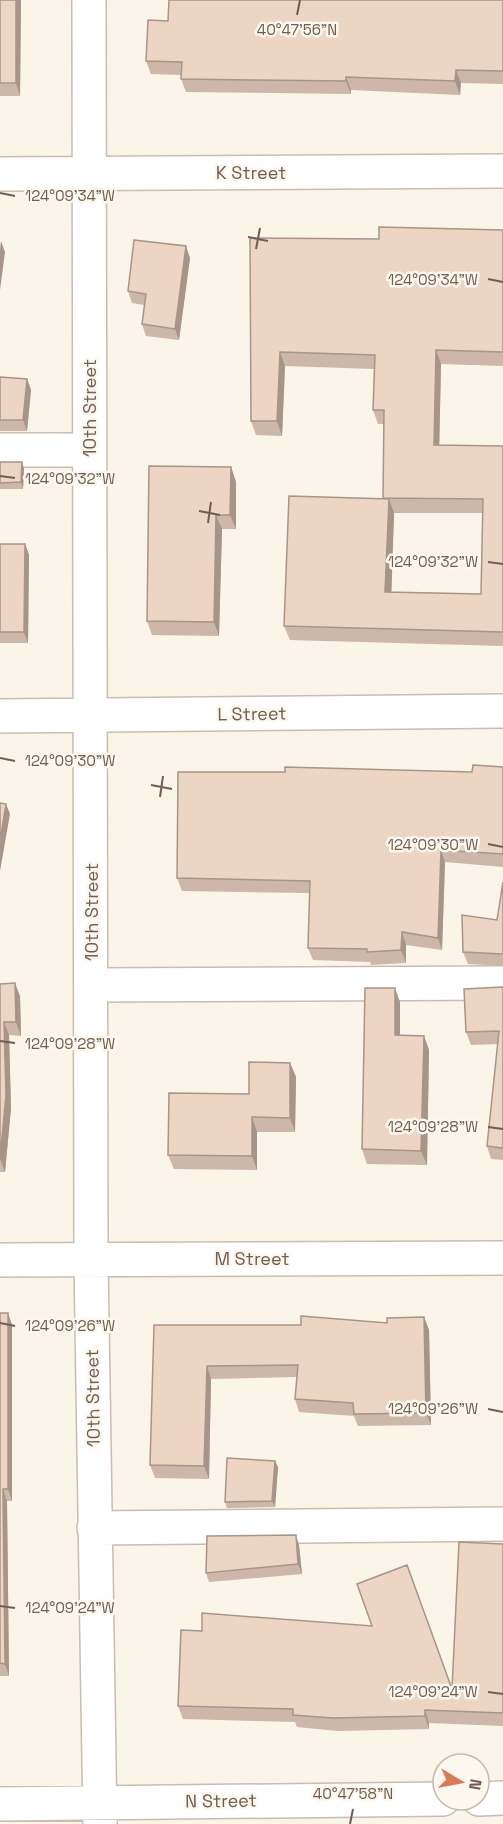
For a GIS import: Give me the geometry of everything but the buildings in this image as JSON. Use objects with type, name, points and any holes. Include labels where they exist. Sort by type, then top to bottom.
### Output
[{"type":"street","name":"10th Street","points":[[90,0],[91,1260],[100,1814]]},
{"type":"street","name":"K Street","points":[[0,174],[503,171]]},
{"type":"street","points":[[0,450],[90,450]]},
{"type":"street","name":"L Street","points":[[0,716],[503,711]]},
{"type":"street","points":[[92,985],[503,983]]},
{"type":"street","name":"M Street","points":[[0,1260],[503,1258]]},
{"type":"street","points":[[94,1528],[503,1524]]},
{"type":"street","name":"N Street","points":[[0,1804],[100,1814],[431,1800]]}]
